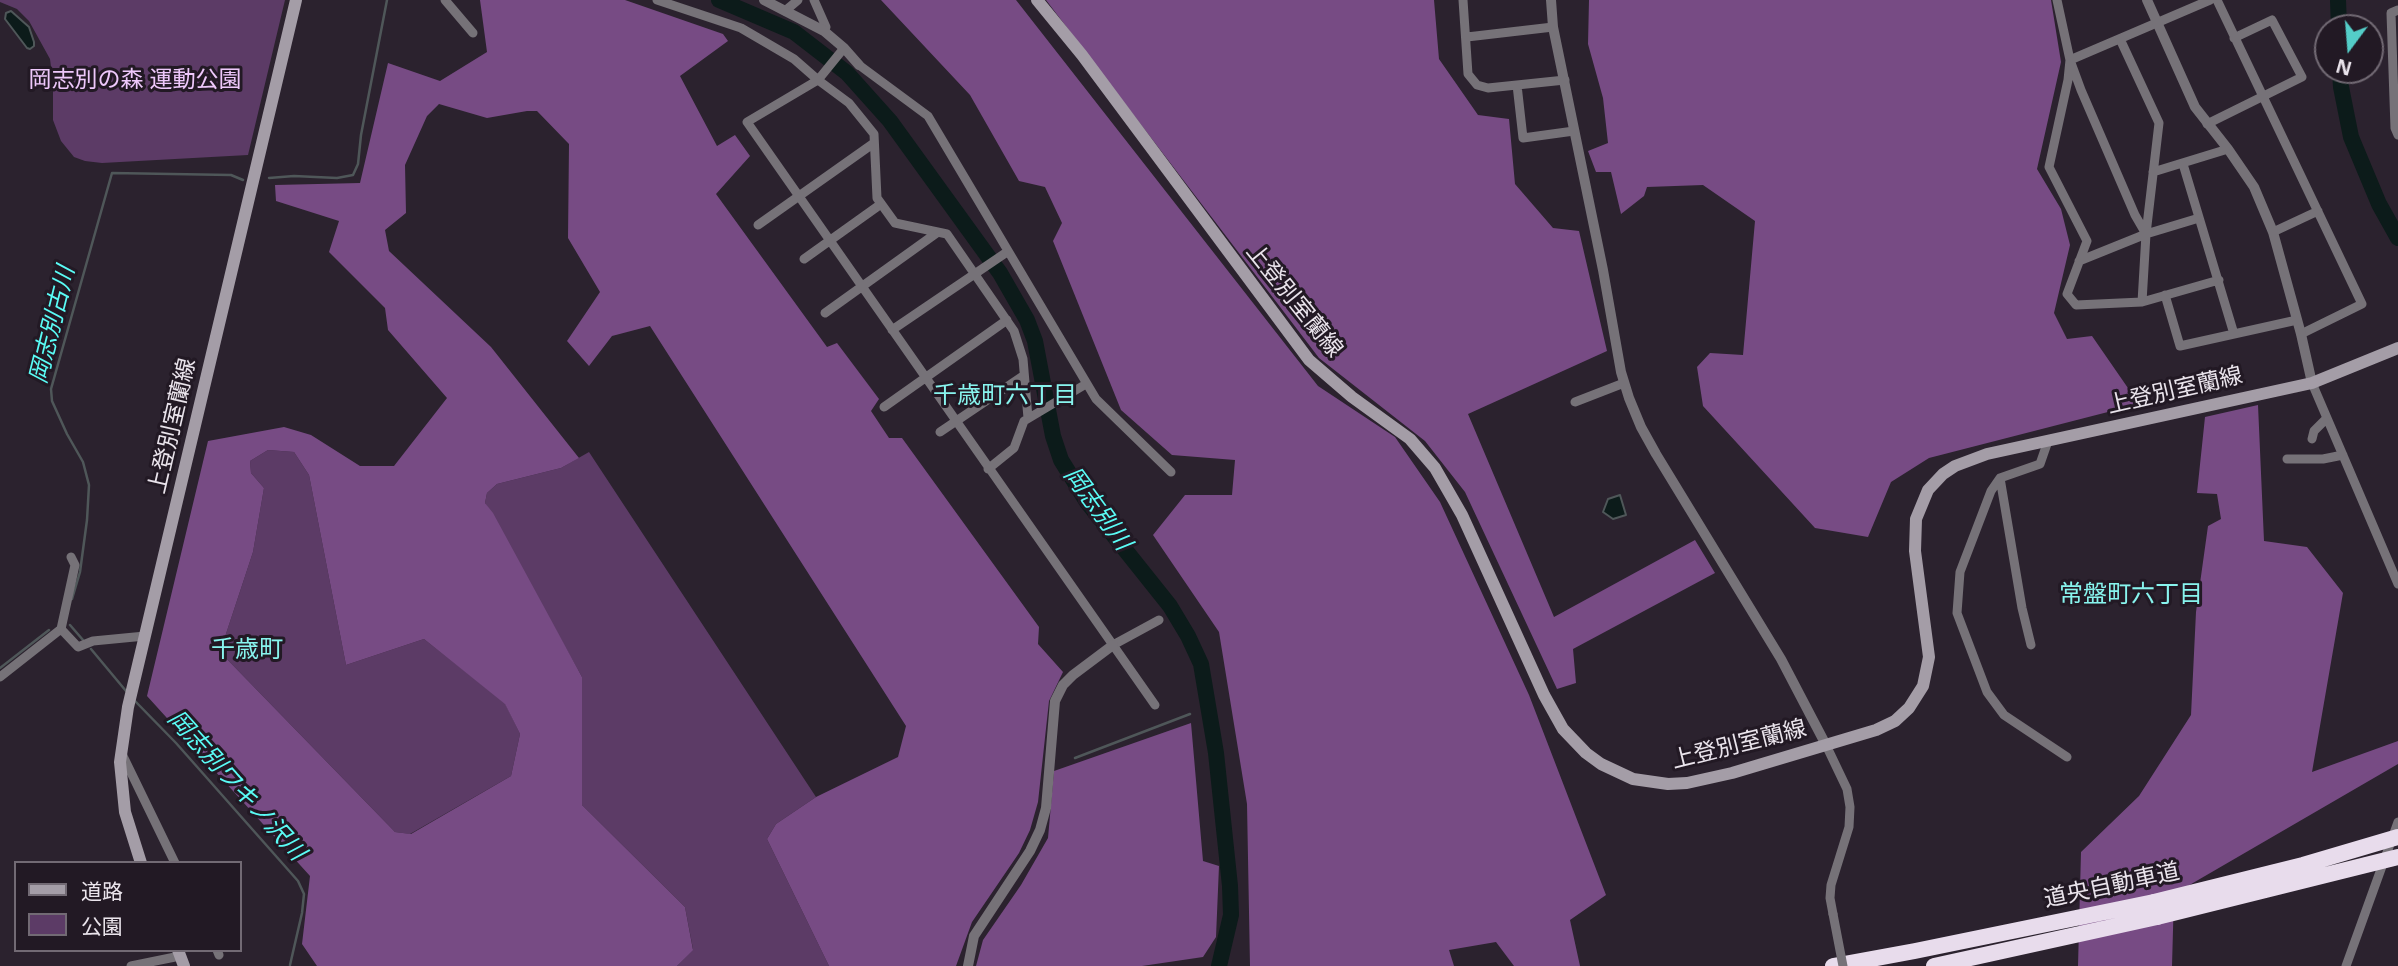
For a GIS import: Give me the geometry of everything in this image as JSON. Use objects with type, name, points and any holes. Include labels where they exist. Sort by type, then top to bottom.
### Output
[{"type":"highway","name":"道央自動車道","points":[[1934,966],[2155,909],[2398,837]]},
{"type":"highway","name":"道央自動車道","points":[[1833,966],[2155,909],[2398,857]]},
{"type":"main road","name":"上登別室蘭線","points":[[140,861],[125,812],[120,762],[128,706],[296,0]]},
{"type":"main road","name":"上登別室蘭線","points":[[1037,0],[1082,55],[1309,360],[1352,397],[1410,439],[1435,468],[1462,514],[1544,695],[1563,729],[1586,753],[1616,773],[1633,779],[1668,784],[1687,783],[1732,773],[1876,730],[1895,721],[1909,708],[1923,686],[1929,657],[1914,535],[1916,519],[1928,490],[1942,474],[1968,460],[2312,383],[2398,348]]},
{"type":"street","points":[[445,0],[473,33]]},
{"type":"street","points":[[657,0],[741,28],[794,59],[849,103],[874,134],[877,198],[881,204],[895,223],[947,234],[1014,331],[1023,359],[1030,416]]},
{"type":"street","points":[[764,0],[824,31],[859,65],[928,116],[1004,254],[1100,406],[1171,472]]},
{"type":"street","points":[[785,11],[798,0]]},
{"type":"street","points":[[814,0],[826,26],[824,31]]},
{"type":"street","points":[[1464,0],[1468,74],[1471,80],[1483,87],[1564,80]]},
{"type":"street","points":[[1551,0],[1553,27],[1624,383],[1646,436],[1780,659],[1847,789],[1849,827],[1831,886],[1830,898],[1843,966]]},
{"type":"street","points":[[2057,0],[2070,60],[2135,215],[2146,234]]},
{"type":"street","points":[[2147,0],[2195,107],[2255,187],[2273,233],[2312,383],[2398,584]]},
{"type":"street","points":[[2070,60],[2210,0]]},
{"type":"street","points":[[2217,0],[2362,304],[2301,334]]},
{"type":"street","points":[[2398,10],[2391,13],[2395,128],[2398,135]]},
{"type":"street","points":[[2207,124],[2302,77],[2272,20],[2234,38]]},
{"type":"street","points":[[1467,37],[1553,27]]},
{"type":"street","points":[[2120,39],[2159,123],[2146,234],[2142,302]]},
{"type":"street","points":[[844,48],[820,78],[747,122],[1155,705]]},
{"type":"street","points":[[2070,60],[2049,167],[2087,241],[2067,294],[2076,305],[2142,302],[2219,281]]},
{"type":"street","points":[[1517,85],[1523,138],[1574,131]]},
{"type":"street","points":[[758,225],[874,144]]},
{"type":"street","points":[[2153,172],[2228,149]]},
{"type":"street","points":[[2183,164],[2234,334]]},
{"type":"street","points":[[804,259],[881,204]]},
{"type":"street","points":[[2273,233],[2318,211]]},
{"type":"street","points":[[2079,261],[2146,234],[2199,218]]},
{"type":"street","points":[[825,313],[938,232]]},
{"type":"street","points":[[892,330],[1004,254]]},
{"type":"street","points":[[2165,295],[2180,346],[2297,320]]},
{"type":"street","points":[[884,407],[1007,320]]},
{"type":"street","points":[[940,432],[1023,376]]},
{"type":"street","points":[[1575,402],[1624,383]]},
{"type":"street","points":[[988,469],[1014,448],[1024,421],[1086,384]]},
{"type":"street","points":[[2312,439],[2314,431],[2327,418]]},
{"type":"street","points":[[2048,441],[2040,464],[2000,478],[1991,491],[1960,572],[1957,613],[1987,692],[2004,715],[2067,757]]},
{"type":"street","points":[[2287,458],[2323,459],[2343,455]]},
{"type":"street","points":[[2000,478],[2031,645]]},
{"type":"street","points":[[0,677],[61,629],[75,565],[71,556]]},
{"type":"street","points":[[968,966],[974,936],[1030,851],[1040,830],[1046,808],[1055,701],[1063,685],[1113,645],[1158,620]]},
{"type":"street","points":[[61,629],[78,647],[93,641],[145,636]]},
{"type":"street","points":[[121,752],[174,861]]},
{"type":"street","points":[[2346,966],[2398,822]]},
{"type":"street","points":[[131,966],[181,958]]},
{"type":"green space","name":"岡志別の森 運動公園","points":[[0,0],[285,0],[248,155],[102,163],[74,157],[61,141],[53,120],[50,59],[29,21],[17,9]]},
{"type":"green space","points":[[268,450],[294,452],[309,475],[346,665],[424,639],[505,703],[520,734],[511,776],[410,834],[395,832],[220,652],[253,552],[264,488],[251,473],[250,461]]},
{"type":"green space","points":[[589,452],[816,797],[776,824],[767,839],[829,966],[677,966],[693,949],[685,907],[582,805],[582,677],[485,503],[487,493],[497,484],[561,468]]},
{"type":"shaded area","points":[[480,0],[625,0],[723,34],[728,41],[680,76],[717,146],[735,135],[750,156],[716,194],[827,347],[837,343],[879,399],[871,411],[889,438],[902,438],[1039,627],[1038,644],[1063,672],[1049,701],[1038,802],[1030,830],[1019,853],[972,922],[956,966],[829,966],[767,839],[776,824],[816,797],[898,757],[906,726],[650,326],[612,336],[589,366],[567,341],[600,292],[568,238],[569,144],[537,111],[487,118],[439,104],[427,116],[405,165],[406,213],[385,230],[389,251],[491,347],[579,458],[561,468],[497,484],[487,493],[485,503],[493,513],[582,677],[582,805],[685,907],[693,950],[677,966],[317,966],[302,944],[310,876],[147,696],[208,441],[284,427],[311,435],[360,466],[394,466],[447,398],[388,330],[385,308],[329,252],[339,221],[276,201],[275,185],[360,183],[388,63],[440,81],[487,52]],"holes":[[[268,450],[294,452],[309,475],[346,665],[424,639],[505,704],[520,734],[511,776],[411,834],[395,832],[220,652],[253,552],[264,488],[251,473],[250,461]]]},
{"type":"shaded area","points":[[881,0],[1016,0],[1318,386],[1395,437],[1440,502],[1529,695],[1606,895],[1570,920],[1580,966],[1514,966],[1496,942],[1449,950],[1454,966],[1250,966],[1247,804],[1219,632],[1153,535],[1185,495],[1232,495],[1235,460],[1172,455],[1121,410],[1053,241],[1062,223],[1045,187],[1019,181],[970,95]]},
{"type":"shaded area","points":[[1046,0],[1434,0],[1439,59],[1478,115],[1509,119],[1515,184],[1553,228],[1579,231],[1607,351],[1468,414],[1554,617],[1695,540],[1715,573],[1573,649],[1576,683],[1557,689],[1465,492],[1425,441],[1319,358]]},
{"type":"shaded area","points":[[1589,0],[2051,0],[2061,62],[2037,169],[2061,209],[2070,245],[2054,313],[2067,339],[2092,336],[2139,404],[1929,458],[1891,482],[1868,537],[1815,528],[1703,406],[1697,367],[1710,353],[1743,355],[1755,221],[1703,185],[1647,187],[1644,196],[1621,214],[1611,172],[1596,172],[1588,151],[1608,143],[1603,98],[1588,44]]},
{"type":"shaded area","points":[[11,11],[29,27],[34,42],[30,49],[5,19],[6,13]]},
{"type":"shaded area","points":[[2258,405],[2264,541],[2307,547],[2343,593],[2312,772],[2398,741],[2398,764],[2174,894],[2172,966],[2078,966],[2081,852],[2139,796],[2191,715],[2196,612],[2208,526],[2221,519],[2217,494],[2197,493],[2205,417]]},
{"type":"shaded area","points":[[1620,495],[1626,515],[1613,519],[1603,512],[1608,499]]},
{"type":"shaded area","points":[[1191,723],[1203,861],[1219,866],[1216,937],[1203,957],[1142,966],[976,966],[983,940],[1021,885],[1048,838],[1054,771]]},
{"type":"waterway","name":"岡志別古川","points":[[269,178],[337,178],[353,175],[358,164],[387,0]]},
{"type":"waterway","name":"岡志別川","points":[[719,0],[794,32],[847,73],[890,121],[1000,273],[1027,320],[1035,341],[1053,436],[1061,460],[1087,502],[1170,606],[1201,664],[1216,753],[1230,886],[1231,915],[1219,966]]},
{"type":"waterway","points":[[2338,0],[2338,14]]},
{"type":"waterway","points":[[2341,84],[2351,137],[2379,204],[2398,238]]},
{"type":"waterway","name":"岡志別古川","points":[[72,599],[80,572],[89,485],[83,462],[52,401],[51,389],[112,173],[231,175],[243,180]]},
{"type":"waterway","name":"岡志別ワキノ沢川","points":[[70,625],[83,640]]},
{"type":"waterway","name":"岡志別古川","points":[[0,668],[49,630]]},
{"type":"waterway","name":"岡志別ワキノ沢川","points":[[91,649],[126,691]]},
{"type":"waterway","name":"岡志別ワキノ沢川","points":[[135,701],[176,743],[298,881],[304,894],[290,965]]},
{"type":"waterway","points":[[1075,758],[1190,714]]},
{"type":"district","name":"千歳町六丁目","points":[[1005,396]]},
{"type":"district","name":"常盤町六丁目","points":[[2131,595]]},
{"type":"district","name":"千歳町","points":[[247,650]]}]
